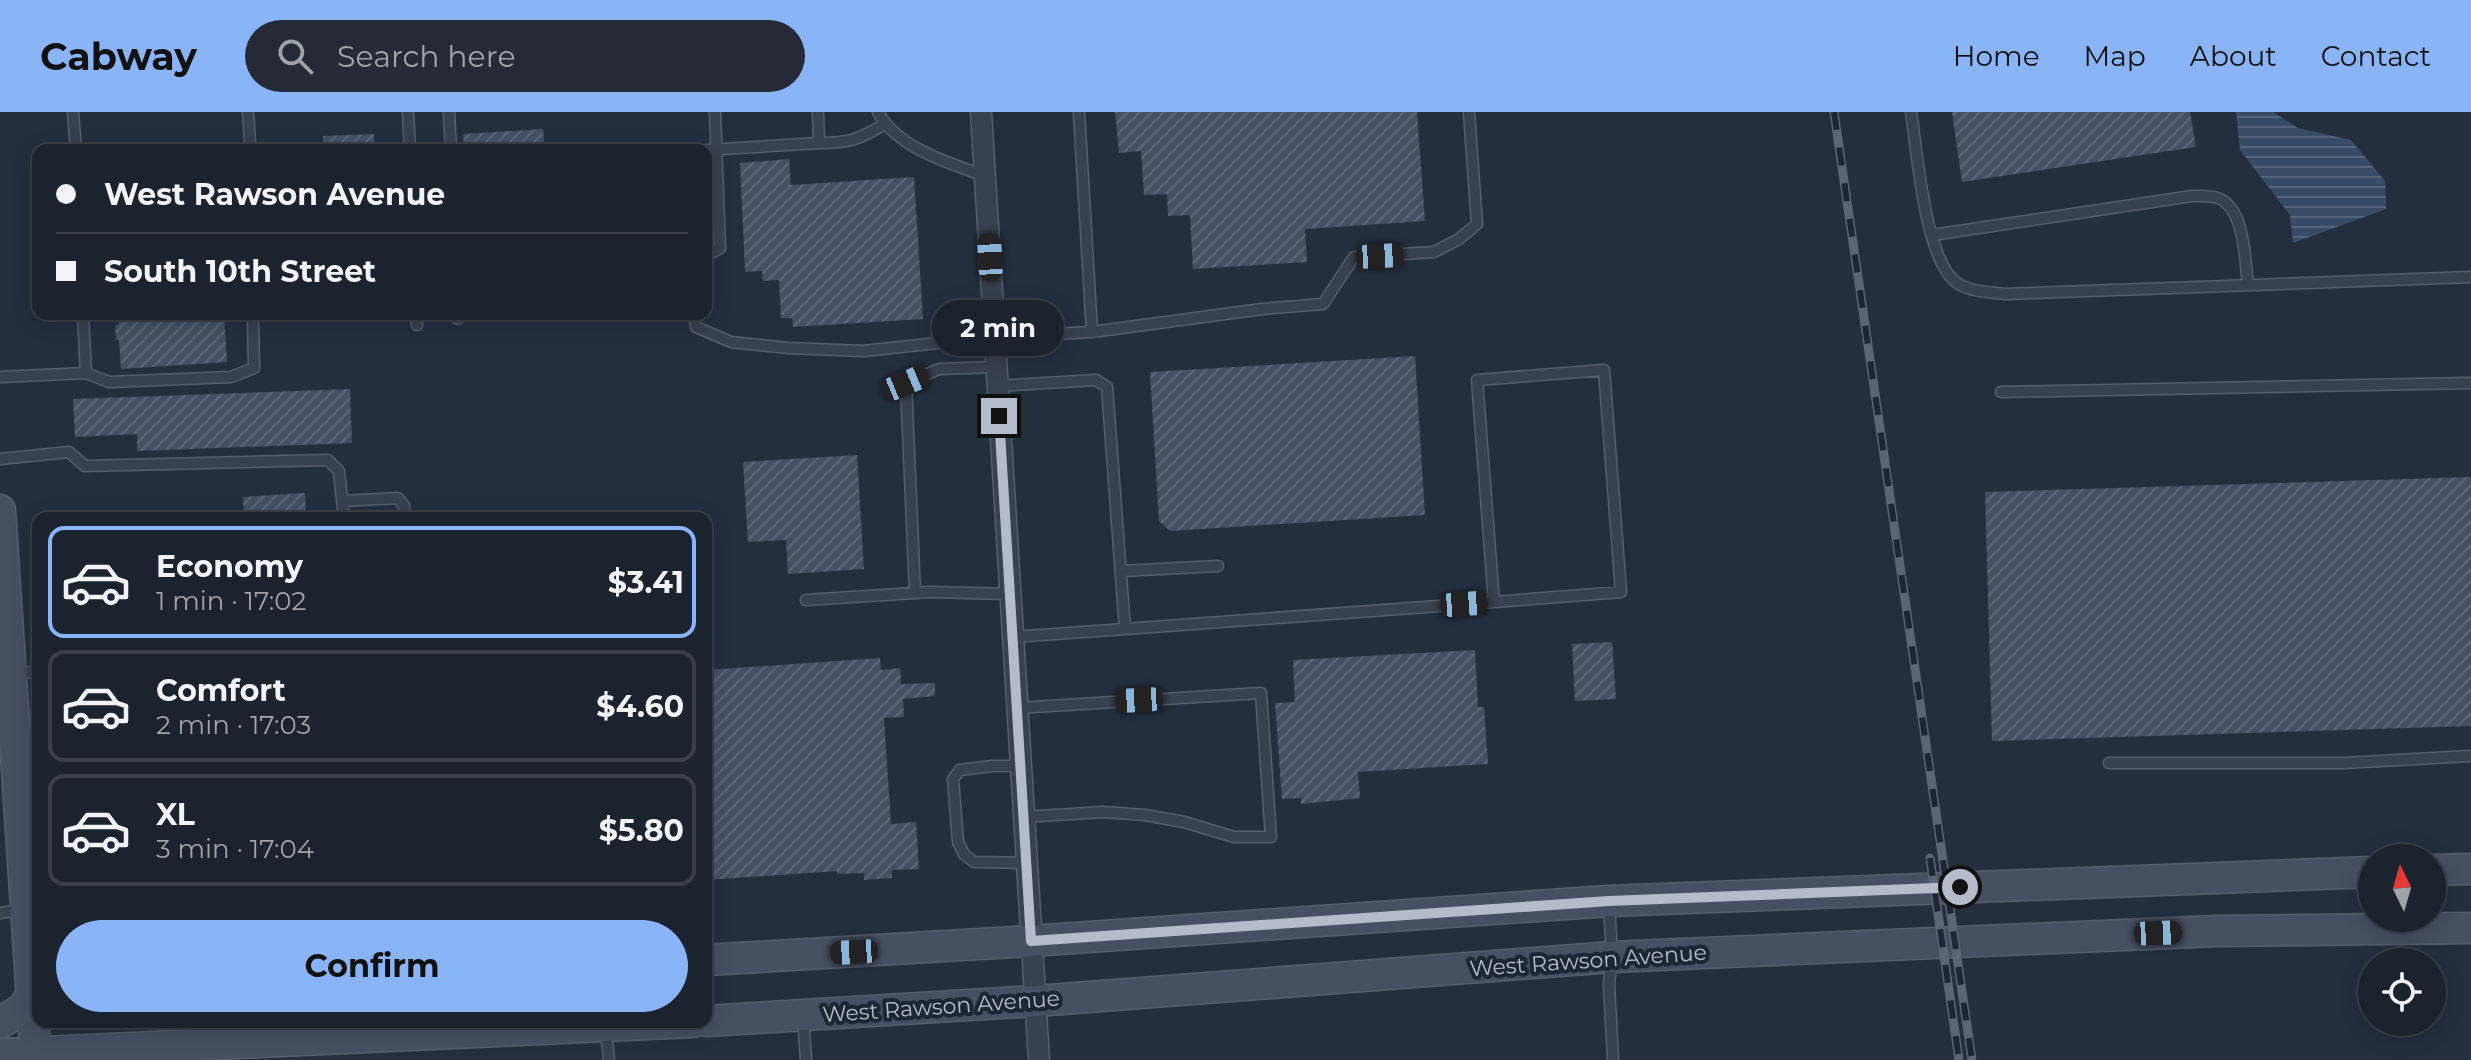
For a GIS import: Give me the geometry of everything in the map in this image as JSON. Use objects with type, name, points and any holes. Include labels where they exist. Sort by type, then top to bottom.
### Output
[{"type":"main road","points":[[0,510],[24,672],[21,914],[32,977]]},
{"type":"main road","points":[[2446,870],[2471,869]]},
{"type":"main road","points":[[712,960],[1609,901],[2358,873]]},
{"type":"main road","name":"West Rawson Avenue","points":[[712,1021],[1036,1001],[1612,957],[2216,931],[2471,928]]},
{"type":"main road","points":[[0,996],[32,994]]},
{"type":"main road","points":[[0,1023],[22,1009],[32,997]]},
{"type":"main road","points":[[36,1028],[36,1056]]},
{"type":"main road","points":[[36,1056],[52,1028]]},
{"type":"main road","points":[[0,1054],[129,1054],[296,1046],[378,1030],[490,1028]]},
{"type":"street","points":[[981,112],[1039,1060]]},
{"type":"lane","points":[[73,112],[76,144]]},
{"type":"lane","points":[[248,112],[250,144]]},
{"type":"lane","points":[[408,112],[410,144]]},
{"type":"lane","points":[[449,112],[451,144]]},
{"type":"lane","points":[[712,253],[720,248],[720,203],[712,150],[715,112]]},
{"type":"lane","points":[[818,112],[819,143]]},
{"type":"lane","points":[[878,112],[884,124],[926,154],[985,176]]},
{"type":"lane","points":[[1079,112],[1092,332]]},
{"type":"lane","points":[[695,320],[696,327],[731,342],[863,351],[994,337],[1092,332],[1323,304],[1354,257],[1434,252],[1459,239],[1477,224],[1469,112]]},
{"type":"lane","points":[[1911,112],[1932,235],[1942,266],[1955,282],[1970,290],[2005,294],[2471,277]]},
{"type":"lane","points":[[712,150],[851,141],[865,137],[884,124]]},
{"type":"lane","points":[[1932,235],[2209,196],[2220,198],[2234,209],[2248,285]]},
{"type":"lane","points":[[712,204],[720,203]]},
{"type":"lane","points":[[83,320],[86,373]]},
{"type":"lane","points":[[0,377],[86,373],[109,382],[231,377],[254,368],[253,320]]},
{"type":"lane","points":[[915,593],[906,383],[939,369],[997,377],[1100,380],[1107,387],[1125,629]]},
{"type":"lane","points":[[1013,637],[1494,602],[1621,592],[1604,370],[1477,380],[1494,602]]},
{"type":"lane","points":[[2001,392],[2471,383]]},
{"type":"lane","points":[[0,459],[69,452],[85,466],[328,460],[339,471],[343,512]]},
{"type":"lane","points":[[342,501],[398,498],[404,512]]},
{"type":"lane","points":[[1122,571],[1218,566]]},
{"type":"lane","points":[[806,600],[915,593],[1010,594]]},
{"type":"lane","points":[[1017,708],[1261,693],[1271,837],[1234,837],[1184,822],[1145,815],[1103,812],[1023,817]]},
{"type":"lane","points":[[2109,763],[2344,763],[2471,756]]},
{"type":"lane","points":[[1020,766],[971,767],[960,770],[953,779],[958,842],[964,854],[974,862],[1026,863]]},
{"type":"lane","points":[[1609,901],[1613,1060]]},
{"type":"lane","points":[[803,1015],[806,1060]]},
{"type":"lane","points":[[601,1028],[609,1060]]},
{"type":"water","points":[[2236,112],[2273,112],[2298,128],[2351,140],[2385,181],[2386,209],[2293,243],[2290,215],[2240,150]]},
{"type":"building","points":[[1115,112],[1417,112],[1425,221],[1305,229],[1307,262],[1193,269],[1190,215],[1168,216],[1167,194],[1144,195],[1141,151],[1119,153]]},
{"type":"building","points":[[1952,112],[2190,112],[2196,147],[1962,182]]},
{"type":"building","points":[[543,129],[544,144],[464,144],[463,134]]},
{"type":"building","points":[[374,134],[374,144],[323,144],[323,136]]},
{"type":"building","points":[[789,159],[791,185],[914,177],[923,319],[793,327],[792,318],[781,318],[779,280],[763,281],[762,271],[745,272],[740,163]]},
{"type":"building","points":[[118,320],[224,320],[227,362],[121,369],[119,340],[116,340],[115,325],[118,325]]},
{"type":"building","points":[[1415,356],[1425,515],[1170,531],[1159,521],[1150,372]]},
{"type":"building","points":[[350,389],[352,443],[137,451],[137,434],[75,437],[73,399]]},
{"type":"building","points":[[857,455],[864,569],[788,574],[786,540],[748,542],[743,462]]},
{"type":"building","points":[[2471,477],[2471,726],[1992,741],[1985,492]]},
{"type":"building","points":[[305,493],[306,512],[244,512],[243,497]]},
{"type":"building","points":[[1612,642],[1616,699],[1575,701],[1572,644]]},
{"type":"building","points":[[1475,650],[1478,707],[1484,707],[1488,764],[1358,772],[1360,798],[1301,804],[1301,798],[1282,799],[1275,703],[1295,702],[1293,660]]},
{"type":"building","points":[[880,658],[881,670],[900,668],[901,684],[935,683],[935,696],[903,699],[904,717],[884,718],[891,824],[916,822],[919,869],[892,870],[892,878],[864,880],[864,873],[837,874],[837,871],[712,880],[712,670]]},
{"type":"railway","points":[[1834,112],[1972,1060]]},
{"type":"railway","points":[[1930,858],[1959,1060]]},
{"type":"route","points":[[999,416],[1031,941],[1609,901],[1960,887]]}]
